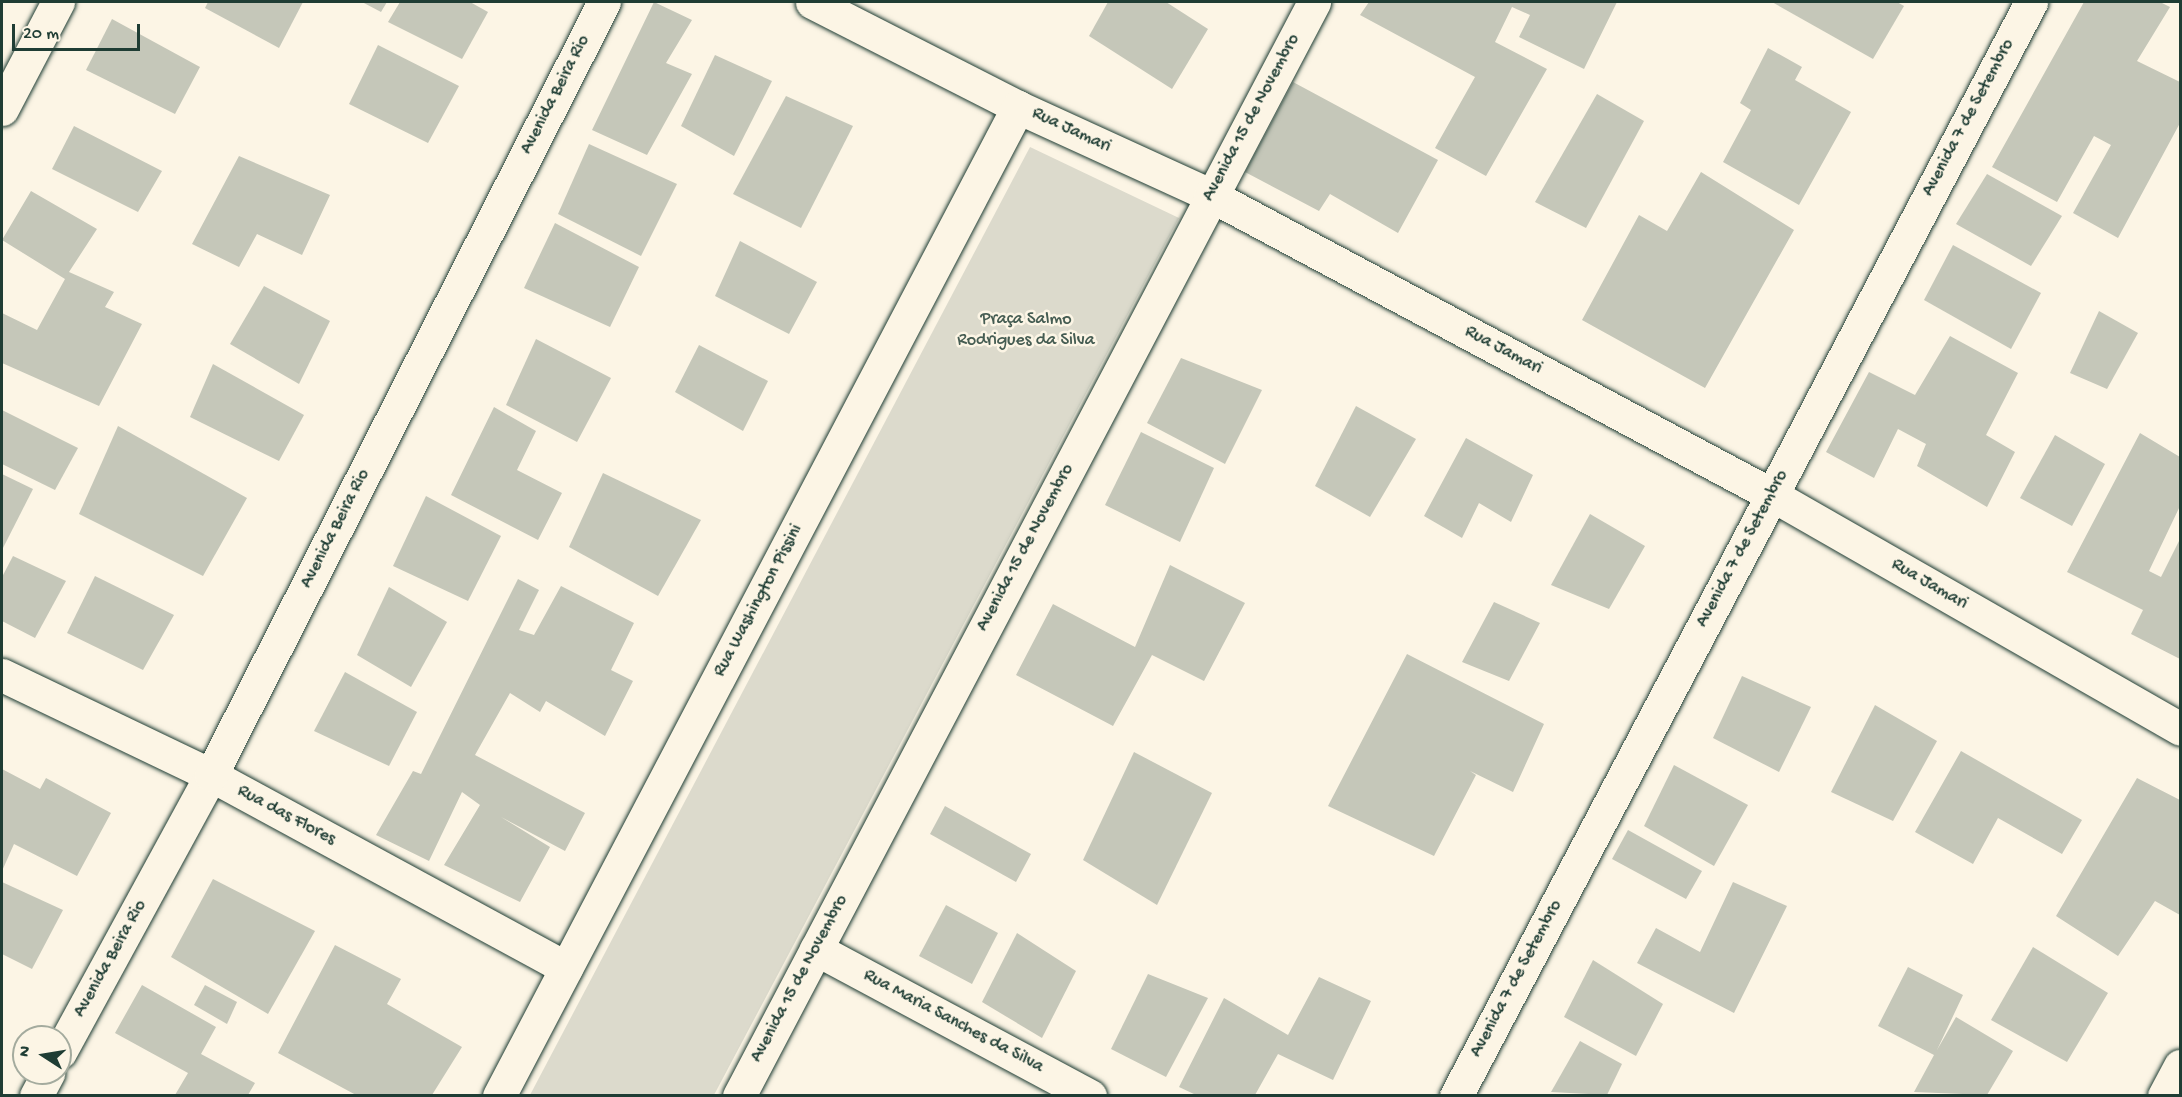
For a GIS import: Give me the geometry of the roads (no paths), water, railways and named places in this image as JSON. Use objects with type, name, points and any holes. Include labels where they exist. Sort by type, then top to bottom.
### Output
[{"type":"street","points":[[2,109],[58,2]]},
{"type":"street","name":"Avenida Beira Rio","points":[[72,1030],[211,775],[604,2]]},
{"type":"street","name":"Rua Jamari","points":[[812,2],[1018,107],[1210,195],[1772,495],[2181,729]]},
{"type":"street","name":"Avenida 15 de Novembro","points":[[739,1095],[1210,195],[1314,2]]},
{"type":"street","name":"Avenida 7 de Setembro","points":[[1456,1095],[2031,2]]},
{"type":"street","name":"Rua Washington Pissini","points":[[499,1095],[1018,107]]},
{"type":"street","name":"Rua das Flores","points":[[2,675],[211,775],[566,968]]},
{"type":"street","name":"Rua Maria Sanches da Silva","points":[[816,949],[1090,1095]]},
{"type":"street","points":[[2164,1095],[2181,1066]]},
{"type":"park label","name":"Praça Salmo Rodrigues da Silva","points":[[1026,331]]}]
